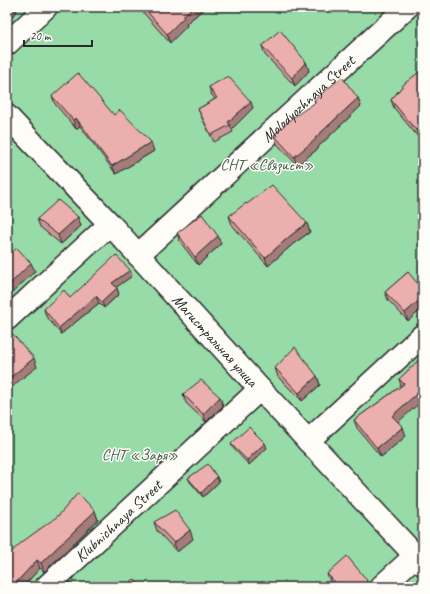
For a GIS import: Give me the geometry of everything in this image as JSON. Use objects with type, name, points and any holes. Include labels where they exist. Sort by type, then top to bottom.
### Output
[{"type":"street","points":[[7,44],[46,7]]},
{"type":"street","name":"Molodyozhnaya Street","points":[[138,255],[407,7]]},
{"type":"street","name":"Магистральная улица","points":[[7,116],[110,224],[260,389],[419,560]]},
{"type":"street","points":[[7,319],[110,224]]},
{"type":"street","points":[[308,441],[423,335]]},
{"type":"street","name":"Klubnichnaya Street","points":[[46,587],[260,389]]},
{"type":"street","points":[[381,587],[419,560]]},
{"type":"green space","points":[[7,7],[423,7],[423,587],[7,587]]},
{"type":"building","points":[[143,7],[193,7],[167,34]]},
{"type":"building","points":[[280,30],[306,62],[292,78],[262,46]]},
{"type":"building","points":[[423,69],[423,124],[416,130],[391,100],[405,83]]},
{"type":"building","points":[[78,73],[114,115],[120,110],[151,142],[112,166],[76,118],[73,120],[52,96]]},
{"type":"building","points":[[228,76],[251,102],[228,122],[230,125],[211,135],[198,109],[217,98],[209,87]]},
{"type":"building","points":[[342,77],[358,98],[315,138],[316,139],[294,157],[274,135],[292,118],[316,102],[314,100]]},
{"type":"building","points":[[272,185],[307,223],[265,258],[229,216]]},
{"type":"building","points":[[58,200],[78,217],[58,235],[37,219]]},
{"type":"building","points":[[202,214],[218,236],[195,257],[177,233]]},
{"type":"building","points":[[17,248],[31,263],[7,287],[7,256]]},
{"type":"building","points":[[116,255],[130,270],[112,283],[117,288],[102,302],[96,296],[59,328],[44,309],[64,290],[70,298]]},
{"type":"building","points":[[408,272],[423,290],[423,297],[405,313],[385,292]]},
{"type":"building","points":[[7,328],[34,358],[7,380]]},
{"type":"building","points":[[295,347],[317,376],[299,393],[275,368]]},
{"type":"building","points":[[423,356],[423,388],[392,416],[403,427],[377,448],[354,420],[404,384],[399,379]]},
{"type":"building","points":[[201,380],[220,397],[203,414],[183,394]]},
{"type":"building","points":[[249,427],[265,443],[247,460],[231,444]]},
{"type":"building","points":[[208,464],[217,477],[201,493],[188,478]]},
{"type":"building","points":[[78,493],[95,511],[41,563],[37,560],[12,587],[7,587],[7,556],[22,542],[58,516]]},
{"type":"building","points":[[175,510],[190,530],[174,543],[154,522]]},
{"type":"building","points":[[347,556],[366,579],[369,587],[340,587],[327,574]]},
{"type":"building","points":[[134,579],[141,587],[125,587]]},
{"type":"park label","name":"СНТ «Связист»","points":[[267,164]]},
{"type":"park label","name":"СНТ «Заря»","points":[[140,454]]}]
